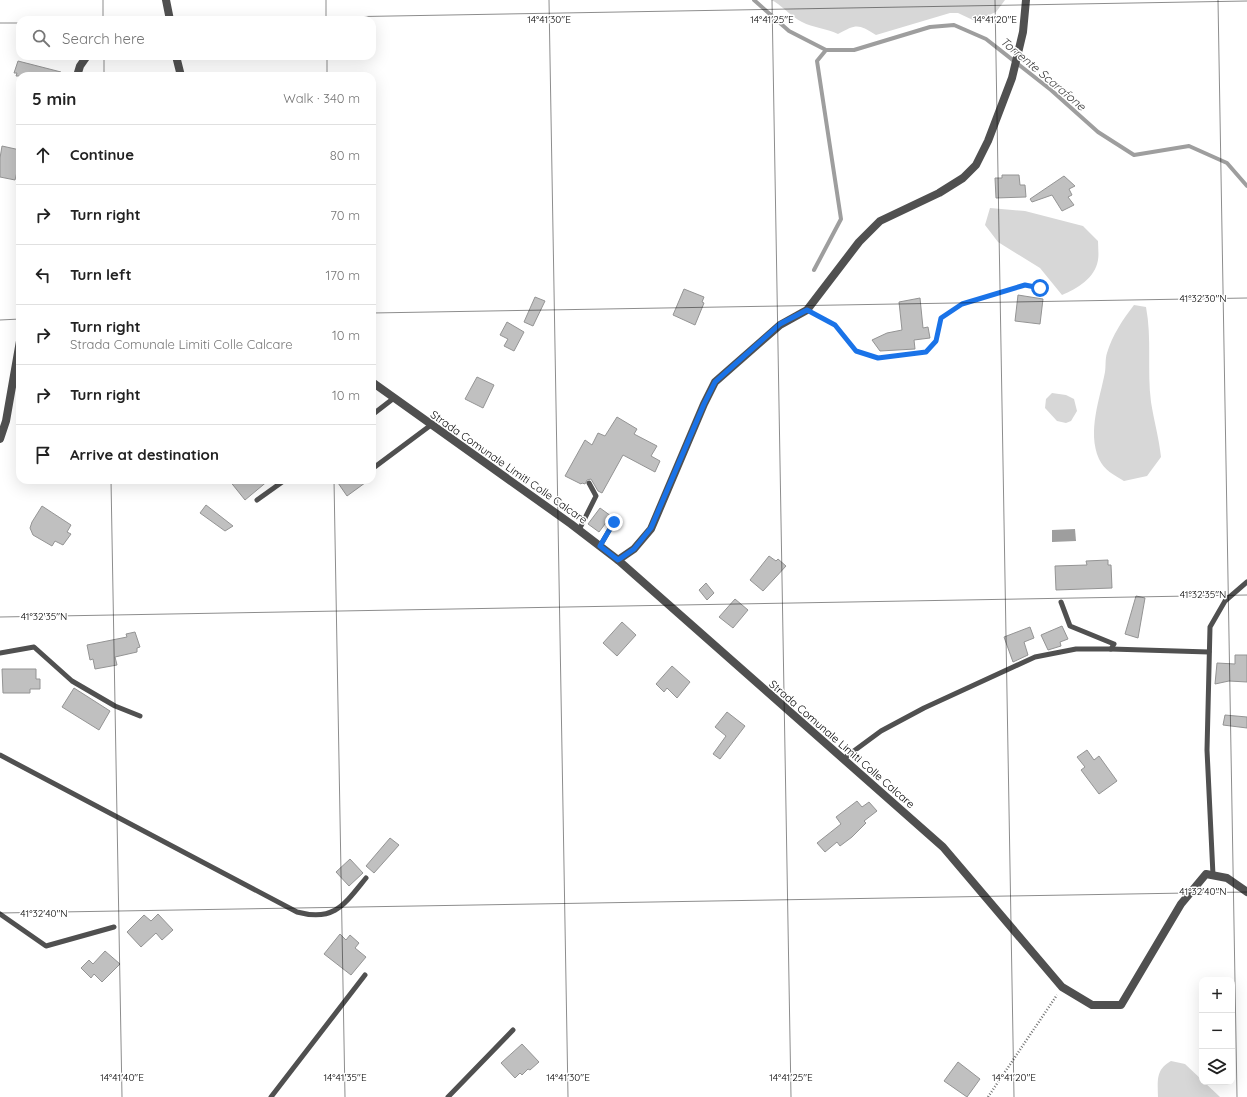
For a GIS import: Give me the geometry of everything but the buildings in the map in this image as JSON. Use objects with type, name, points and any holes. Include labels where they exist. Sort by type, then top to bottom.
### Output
[{"type":"street","points":[[166,0],[169,16]]},
{"type":"street","points":[[618,560],[634,549],[651,528],[704,404],[715,382],[780,324],[807,310],[858,242],[880,222],[939,193],[963,178],[976,165],[988,141],[1012,78],[1024,32],[1026,0]]},
{"type":"street","points":[[78,72],[84,60]]},
{"type":"street","points":[[177,60],[180,72]]},
{"type":"street","points":[[0,439],[6,421],[16,364]]},
{"type":"street","name":"Strada Comunale Limiti Colle Calcare","points":[[376,385],[579,530],[618,560],[943,847],[1062,988],[1092,1004],[1121,1005],[1181,904],[1206,874],[1213,875]]},
{"type":"street","points":[[1213,875],[1227,878],[1247,892]]},
{"type":"lane","points":[[376,412],[394,398]]},
{"type":"lane","points":[[376,466],[431,425]]},
{"type":"lane","points":[[579,530],[596,496],[589,483]]},
{"type":"lane","points":[[257,500],[279,484]]},
{"type":"lane","points":[[600,546],[614,522]]},
{"type":"lane","points":[[1213,875],[1208,750],[1208,652],[1210,627],[1225,601],[1247,582]]},
{"type":"lane","points":[[1060,602],[1070,626],[1114,644],[1111,649]]},
{"type":"lane","points":[[0,653],[34,647],[46,656],[72,681],[116,706],[140,716]]},
{"type":"lane","points":[[843,759],[881,731],[924,708],[1035,657],[1076,649],[1208,652]]},
{"type":"lane","points":[[0,755],[296,912],[310,915],[325,915],[336,911],[345,903],[366,878]]},
{"type":"lane","points":[[0,914],[46,946],[114,927]]},
{"type":"lane","points":[[271,1097],[365,975]]},
{"type":"lane","points":[[448,1097],[513,1030]]},
{"type":"path","points":[[807,310],[835,325],[856,351],[878,358],[926,352],[936,341],[941,318],[962,304],[1025,285],[1040,288]]},
{"type":"path","points":[[988,1097],[1062,988]]},
{"type":"shaded area","points":[[771,0],[1005,0],[996,12],[975,21],[958,13],[950,13],[876,35],[861,27],[849,28],[838,34],[829,30],[811,26],[798,19]]},
{"type":"shaded area","points":[[990,208],[1025,211],[1083,226],[1098,241],[1098,260],[1093,272],[1074,290],[1062,295],[1040,268],[998,242],[985,225]]},
{"type":"shaded area","points":[[1134,305],[1146,307],[1149,331],[1149,378],[1151,402],[1161,457],[1147,476],[1124,481],[1106,469],[1101,463],[1096,448],[1094,426],[1105,372],[1107,353],[1118,328]]},
{"type":"shaded area","points":[[1052,393],[1066,395],[1074,399],[1077,411],[1071,421],[1066,423],[1057,421],[1045,408],[1046,399]]},
{"type":"shaded area","points":[[1075,529],[1076,541],[1052,542],[1052,530]]},
{"type":"shaded area","points":[[1171,1061],[1185,1064],[1199,1077],[1199,1085],[1207,1085],[1220,1097],[1158,1097],[1158,1076],[1166,1064]]},
{"type":"waterway","name":"Torrente Scarafone","points":[[754,0],[789,31],[826,50],[854,50],[930,27],[954,25],[986,39],[1051,90],[1098,132],[1134,155],[1189,146],[1227,163],[1247,186]]},
{"type":"waterway","points":[[814,270],[841,219],[817,61],[826,50]]},
{"type":"route","points":[[614,522],[600,546],[618,560],[634,549],[651,528],[704,404],[715,382],[730,367],[780,324],[807,310],[835,325],[856,351],[878,358],[926,352],[936,341],[941,318],[962,304],[1025,285],[1040,288]]}]
